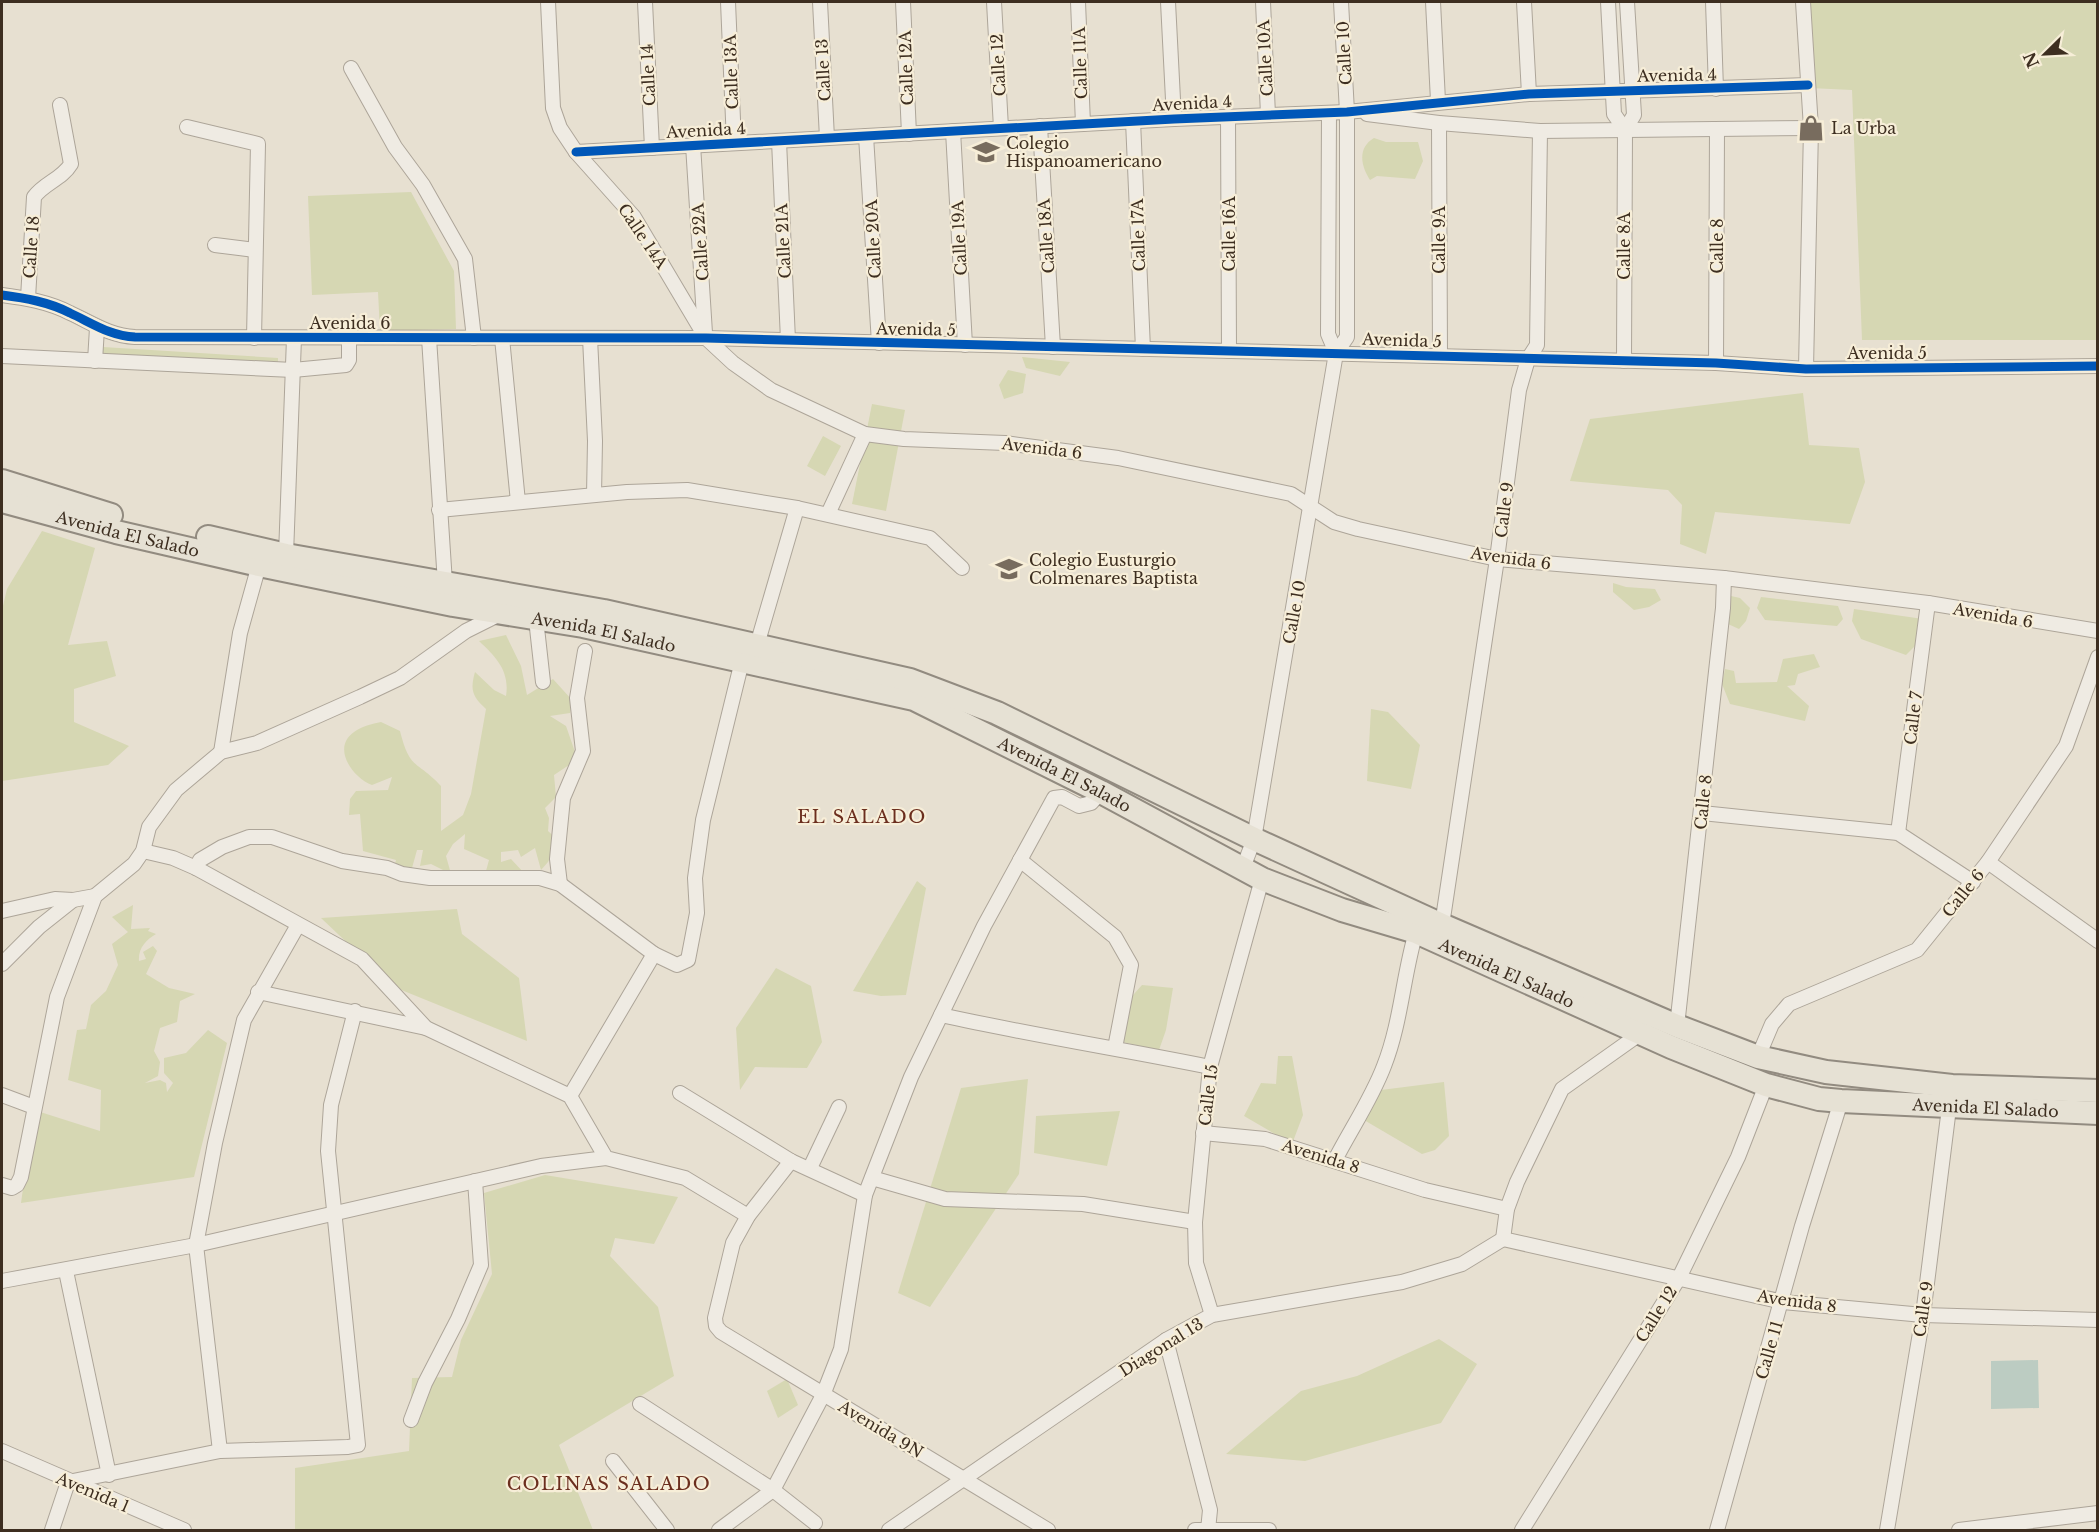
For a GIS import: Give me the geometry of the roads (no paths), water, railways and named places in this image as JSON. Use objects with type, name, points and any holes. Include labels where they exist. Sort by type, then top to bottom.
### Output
[{"type":"main road","name":"Avenida El Salado","points":[[2,480],[107,515],[286,555],[604,611],[914,699],[1101,792],[1252,873],[1342,910],[1416,932],[1641,1033],[1766,1085],[1819,1099],[1841,1101],[2097,1091]]},
{"type":"main road","name":"Avenida El Salado","points":[[2,501],[116,532],[259,565],[502,613],[910,680],[997,713],[1254,839],[1442,925],[1677,1026],[1758,1057],[1950,1096],[2097,1113]]},
{"type":"street","name":"Calle 14A","points":[[548,2],[553,108],[560,128],[576,152],[634,217],[706,338]]},
{"type":"street","name":"Calle 14","points":[[645,2],[652,148]]},
{"type":"street","name":"Calle 13A","points":[[728,2],[734,143]]},
{"type":"street","name":"Calle 13","points":[[820,2],[827,138]]},
{"type":"street","name":"Calle 12A","points":[[903,2],[909,134]]},
{"type":"street","name":"Calle 12","points":[[994,2],[1001,128]]},
{"type":"street","name":"Calle 11A","points":[[1078,2],[1083,124]]},
{"type":"street","points":[[1168,2],[1174,119]]},
{"type":"street","name":"Calle 10A","points":[[1263,2],[1268,115]]},
{"type":"street","name":"Calle 10","points":[[1252,873],[1254,839],[1312,508],[1336,353],[1347,337],[1347,112],[1341,2]]},
{"type":"street","points":[[1433,2],[1438,101]]},
{"type":"street","points":[[1524,2],[1529,94]]},
{"type":"street","name":"Calle 8A","points":[[1608,2],[1614,114],[1625,130]]},
{"type":"street","name":"Calle 8A","points":[[1624,361],[1625,130],[1634,115],[1627,2]]},
{"type":"street","points":[[1713,2],[1716,90]]},
{"type":"street","points":[[1803,2],[1811,128],[1806,369]]},
{"type":"street","points":[[351,68],[395,147],[423,185],[465,260],[474,338]]},
{"type":"street","name":"Avenida 4","points":[[576,152],[1228,116],[1347,112],[1438,101],[1529,94],[1613,90],[1716,90],[1808,85]]},
{"type":"street","name":"Calle 18","points":[[28,298],[34,197],[42,186],[67,171],[70,164],[60,105]]},
{"type":"street","name":"Avenida 4","points":[[1347,112],[1439,123],[1540,131],[1811,128]]},
{"type":"street","name":"Calle 10","points":[[1329,113],[1329,334],[1336,353]]},
{"type":"street","name":"Calle 16A","points":[[1228,116],[1229,351]]},
{"type":"street","name":"Calle 17A","points":[[1133,121],[1143,349]]},
{"type":"street","name":"Calle 9A","points":[[1439,123],[1440,356]]},
{"type":"street","name":"Calle 18A","points":[[1040,126],[1053,347]]},
{"type":"street","points":[[187,127],[258,144],[254,338]]},
{"type":"street","name":"Calle 8","points":[[1716,363],[1717,129]]},
{"type":"street","name":"Calle 19A","points":[[953,131],[965,345]]},
{"type":"street","name":"Calle 9","points":[[1442,925],[1497,559],[1519,390],[1528,359],[1536,345],[1540,131]]},
{"type":"street","name":"Calle 20A","points":[[866,136],[879,343]]},
{"type":"street","name":"Calle 21A","points":[[779,141],[788,340]]},
{"type":"street","name":"Calle 22A","points":[[693,145],[706,338]]},
{"type":"street","points":[[215,245],[255,250]]},
{"type":"street","name":"Avenida 6","points":[[2,295],[28,298],[69,312],[96,328],[123,337],[706,338],[734,363],[771,390],[865,434],[904,439],[1005,443],[1118,458],[1281,491],[1291,494],[1334,522],[1358,530],[1497,559],[1724,578],[1928,603],[2097,631]]},
{"type":"street","points":[[95,361],[96,328]]},
{"type":"street","points":[[286,555],[294,338]]},
{"type":"street","points":[[2,356],[293,370],[346,365],[349,360],[349,338]]},
{"type":"street","points":[[429,338],[445,583]]},
{"type":"street","points":[[502,338],[518,502]]},
{"type":"street","points":[[590,338],[595,441],[594,495]]},
{"type":"street","name":"Avenida 5","points":[[706,338],[1716,363],[1806,369],[2097,366]]},
{"type":"street","points":[[828,514],[865,434]]},
{"type":"street","points":[[439,510],[594,495],[687,490],[828,514],[930,538],[962,568]]},
{"type":"street","points":[[196,868],[201,860],[222,847],[249,837],[272,837],[342,861],[387,868],[402,874],[430,878],[540,878],[560,884],[654,954],[677,965],[688,960],[697,913],[694,878],[704,820],[750,653],[797,508]]},
{"type":"street","points":[[221,752],[240,633],[259,565]]},
{"type":"street","name":"Calle 8","points":[[1677,1026],[1724,608],[1724,578]]},
{"type":"street","name":"Calle 7","points":[[1898,833],[1928,603]]},
{"type":"street","points":[[2,910],[55,899],[73,900],[95,896],[134,864],[142,851],[149,827],[176,790],[221,752],[266,739],[360,698],[400,678],[466,631],[502,613]]},
{"type":"street","points":[[536,619],[543,682]]},
{"type":"street","points":[[560,884],[557,859],[563,798],[583,751],[577,698],[585,651]]},
{"type":"street","name":"Calle 6","points":[[1758,1057],[1772,1024],[1789,1004],[1917,950],[1988,862],[2066,746],[2097,657]]},
{"type":"street","points":[[719,1530],[773,1490],[823,1395],[841,1349],[865,1195],[911,1077],[984,926],[1054,798],[1062,797],[1079,806],[1091,803],[1101,792]]},
{"type":"street","points":[[1702,813],[1898,833],[1973,882]]},
{"type":"street","points":[[142,851],[173,858],[196,868],[298,926],[362,959],[426,1028]]},
{"type":"street","points":[[1020,860],[1115,937],[1126,952],[1131,965],[1115,1048]]},
{"type":"street","points":[[1988,862],[2097,940]]},
{"type":"street","name":"Calle 15","points":[[1212,1315],[1196,1263],[1195,1222],[1203,1133],[1210,1067],[1252,873]]},
{"type":"street","points":[[2,1185],[12,1188],[17,1185],[21,1177],[57,997],[95,896]]},
{"type":"street","points":[[2,964],[39,927],[73,900]]},
{"type":"street","points":[[220,1451],[196,1245],[215,1143],[244,1020],[258,992],[298,926]]},
{"type":"street","points":[[1335,1160],[1384,1067],[1402,1001],[1407,963],[1416,932]]},
{"type":"street","points":[[570,1096],[654,954]]},
{"type":"street","points":[[258,992],[426,1028],[570,1096],[606,1158]]},
{"type":"street","points":[[52,1530],[68,1482],[220,1451],[358,1445],[328,1151],[331,1106],[355,1011]]},
{"type":"street","points":[[941,1015],[1014,1032],[1115,1048],[1210,1067]]},
{"type":"street","points":[[1503,1239],[1507,1209],[1562,1089],[1641,1033]]},
{"type":"street","name":"Calle 12","points":[[1522,1530],[1679,1278],[1738,1156],[1766,1085]]},
{"type":"street","points":[[680,1093],[791,1161],[865,1195]]},
{"type":"street","points":[[2,1095],[34,1107]]},
{"type":"street","name":"Calle 9","points":[[1887,1530],[1923,1315],[1947,1138],[1950,1096]]},
{"type":"street","name":"Calle 11","points":[[1717,1530],[1783,1302],[1802,1226],[1841,1101]]},
{"type":"street","points":[[810,1168],[839,1107]]},
{"type":"street","name":"Avenida 8","points":[[1203,1133],[1265,1139],[1425,1190],[1507,1209]]},
{"type":"street","points":[[2,1281],[66,1271],[196,1245],[541,1166],[606,1158],[685,1178],[748,1216],[791,1161]]},
{"type":"street","points":[[872,1178],[945,1199],[1083,1204],[1195,1222]]},
{"type":"street","points":[[411,1420],[425,1383],[458,1319],[481,1265],[475,1181]]},
{"type":"street","name":"Avenida 9N","points":[[748,1216],[733,1243],[715,1318],[716,1326],[721,1332],[1048,1530]]},
{"type":"street","name":"Avenida 8","points":[[1503,1239],[1783,1302],[1923,1315],[2097,1320]]},
{"type":"street","name":"Diagonal 13","points":[[889,1530],[1166,1340],[1212,1315],[1402,1281],[1462,1264],[1503,1239]]},
{"type":"street","points":[[66,1271],[109,1475]]},
{"type":"street","points":[[1166,1340],[1210,1510],[1204,1530],[1269,1530]]},
{"type":"street","points":[[640,1404],[773,1490],[815,1523]]},
{"type":"street","name":"Avenida 1","points":[[2,1451],[158,1526],[184,1530]]},
{"type":"street","points":[[613,1461],[667,1530]]},
{"type":"street","points":[[1959,1530],[2097,1513]]},
{"type":"place","name":"La Urba","points":[[1811,128]]},
{"type":"place","name":"Colegio Hispanoamericano","points":[[986,152]]},
{"type":"place","name":"Colegio Eusturgio Colmenares Baptista","points":[[1009,569]]},
{"type":"district","name":"EL SALADO","points":[[862,817]]},
{"type":"district","name":"COLINAS SALADO","points":[[609,1484]]}]
